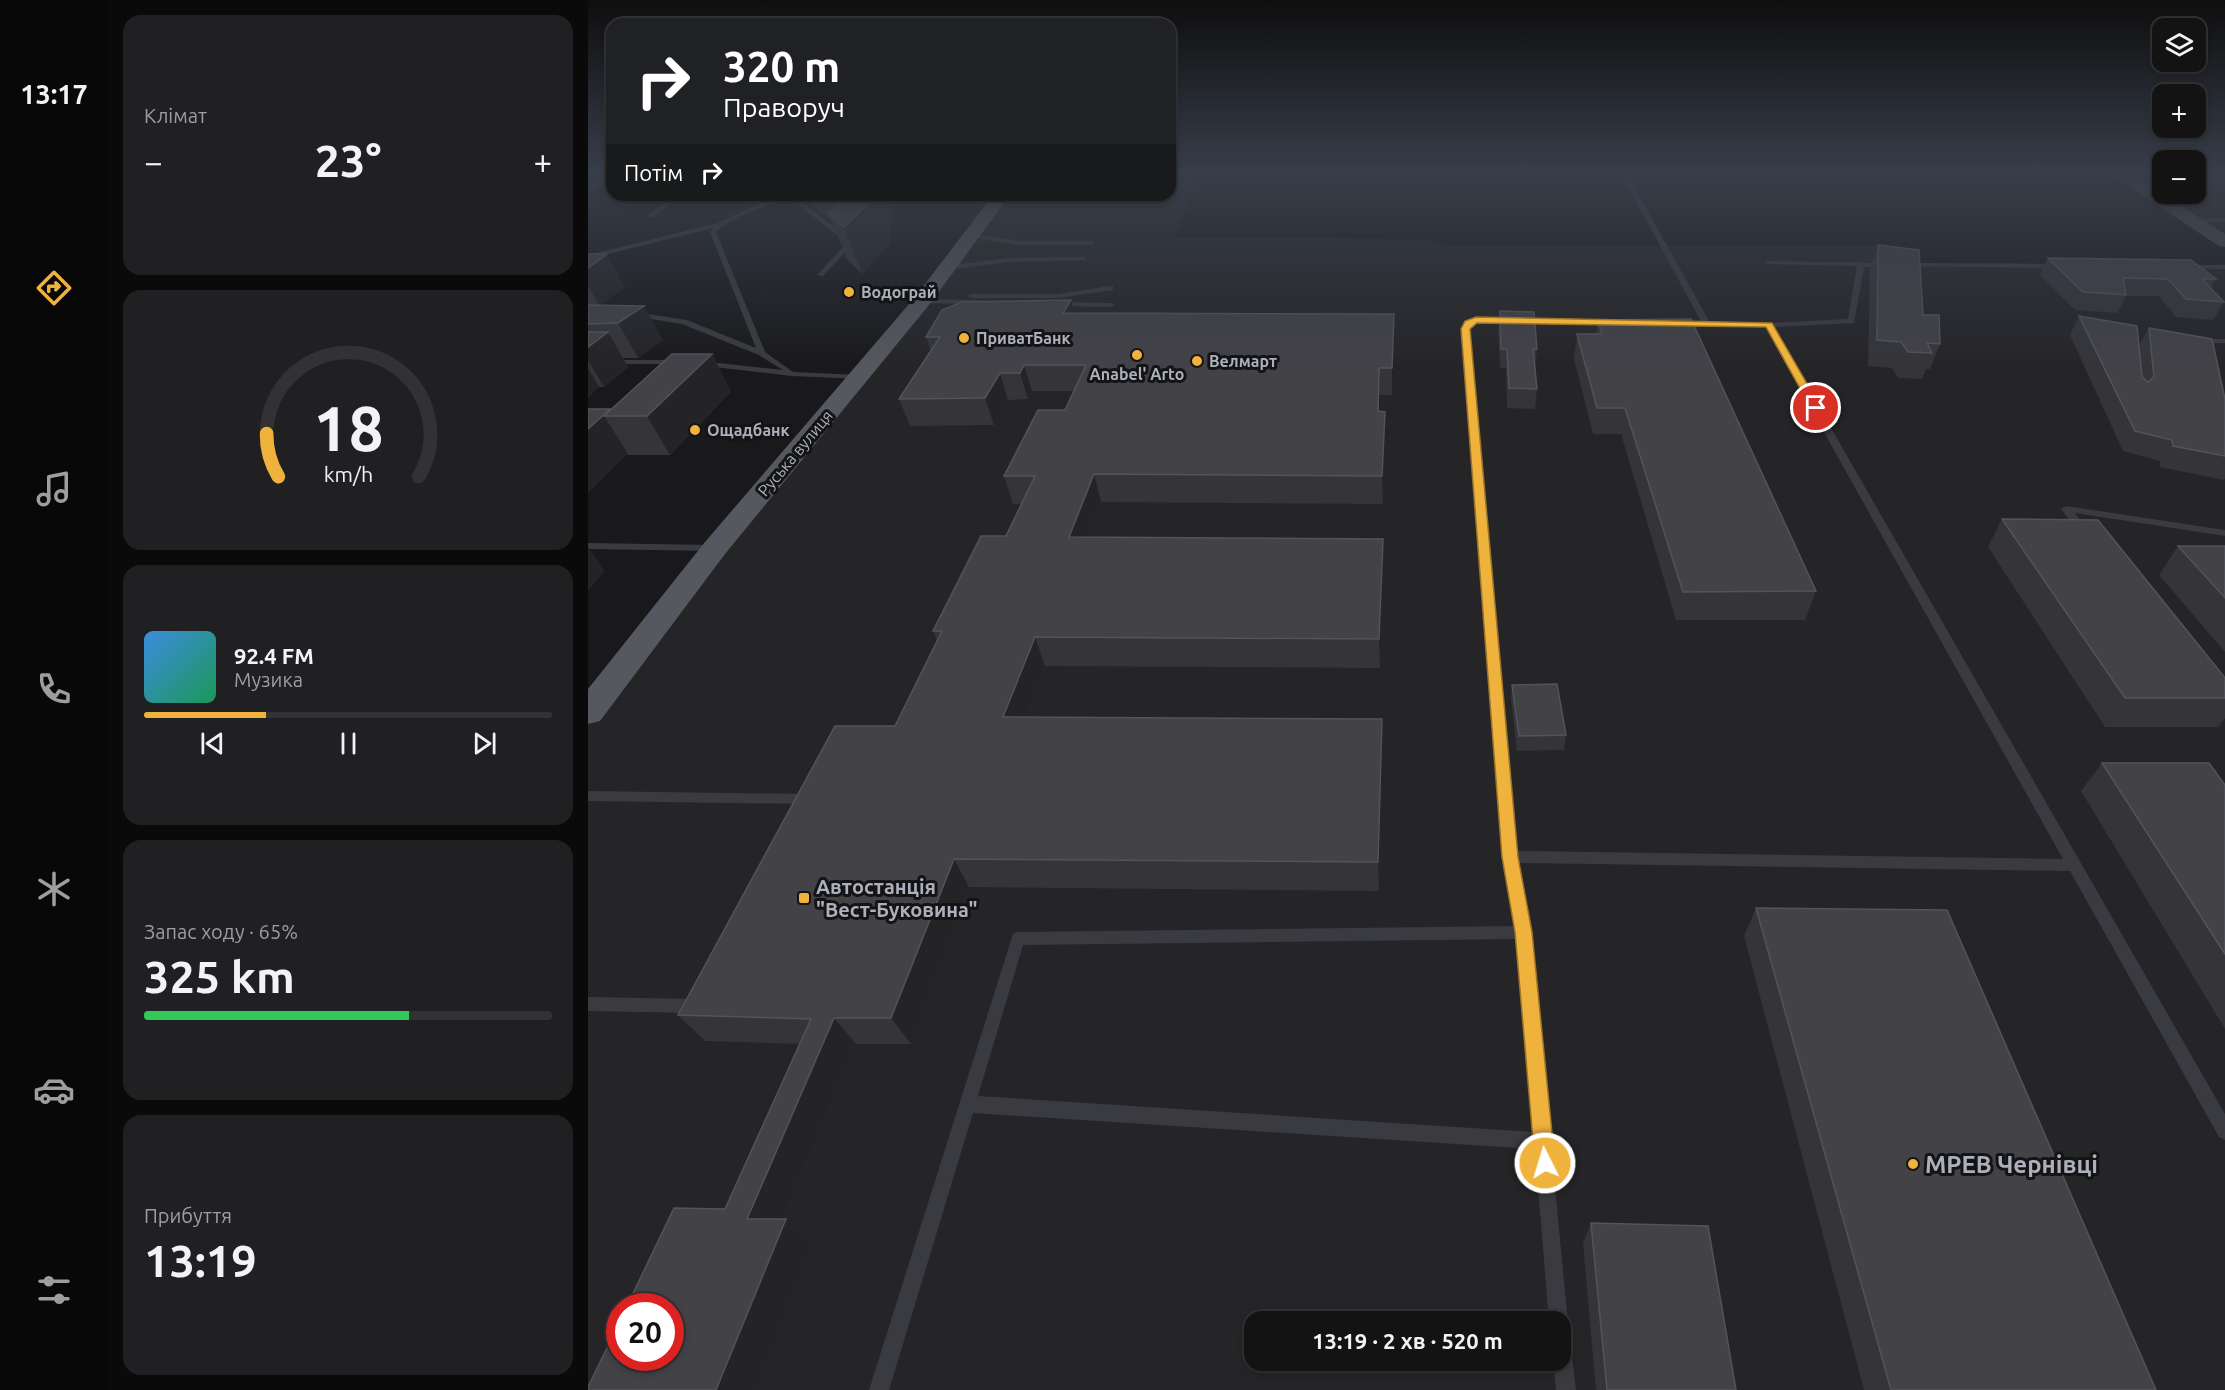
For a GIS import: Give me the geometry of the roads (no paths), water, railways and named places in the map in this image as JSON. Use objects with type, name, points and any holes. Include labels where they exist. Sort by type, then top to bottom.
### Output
[{"type":"main road","name":"Руська вулиця","points":[[588,712],[715,548],[925,298],[968,239]]},
{"type":"lane","points":[[588,257],[662,239]]},
{"type":"lane","points":[[714,239],[762,353]]},
{"type":"lane","points":[[821,274],[851,243],[846,239]]},
{"type":"lane","points":[[990,239],[1020,243],[1092,243]]},
{"type":"lane","points":[[1657,239],[1700,323],[1768,325],[1851,321],[1861,265]]},
{"type":"lane","points":[[1009,260],[1020,243]]},
{"type":"lane","points":[[613,259],[629,247]]},
{"type":"lane","points":[[945,268],[1009,260],[1084,259]]},
{"type":"lane","points":[[1767,262],[2072,266]]},
{"type":"lane","points":[[2178,267],[2225,267]]},
{"type":"lane","points":[[925,298],[1065,297],[1088,295],[1110,288]]},
{"type":"lane","points":[[925,298],[1111,305]]},
{"type":"lane","points":[[629,313],[684,322],[762,353],[792,374]]},
{"type":"lane","points":[[1558,1311],[1524,932],[1510,857],[1466,329],[1468,323],[1476,320],[1625,322]]},
{"type":"lane","points":[[1768,325],[2225,1131]]},
{"type":"lane","points":[[2190,341],[2225,341]]},
{"type":"lane","points":[[588,362],[683,363]]},
{"type":"lane","points":[[696,367],[706,363],[792,374],[859,377]]},
{"type":"lane","points":[[2096,546],[2066,509],[2225,533]]},
{"type":"lane","points":[[588,546],[715,548]]},
{"type":"lane","points":[[588,796],[811,800],[805,810]]},
{"type":"lane","points":[[1510,857],[2075,865]]},
{"type":"lane","points":[[879,1390],[1018,939],[1524,932]]},
{"type":"lane","points":[[588,1004],[697,1007],[703,996]]},
{"type":"lane","points":[[967,1104],[1543,1141]]},
{"type":"lane","points":[[1564,1371],[1566,1390]]},
{"type":"place","name":"Водограй","points":[[849,292]]},
{"type":"place","name":"ПриватБанк","points":[[964,338]]},
{"type":"place","name":"Anabel' Arto","points":[[1137,355]]},
{"type":"place","name":"Велмарт","points":[[1197,361]]},
{"type":"place","name":"Ощадбанк","points":[[695,430]]},
{"type":"place","name":"Автостанція \"Вест-Буковина\"","points":[[804,898]]},
{"type":"place","name":"МРЕВ Чернівці","points":[[1913,1164]]}]
